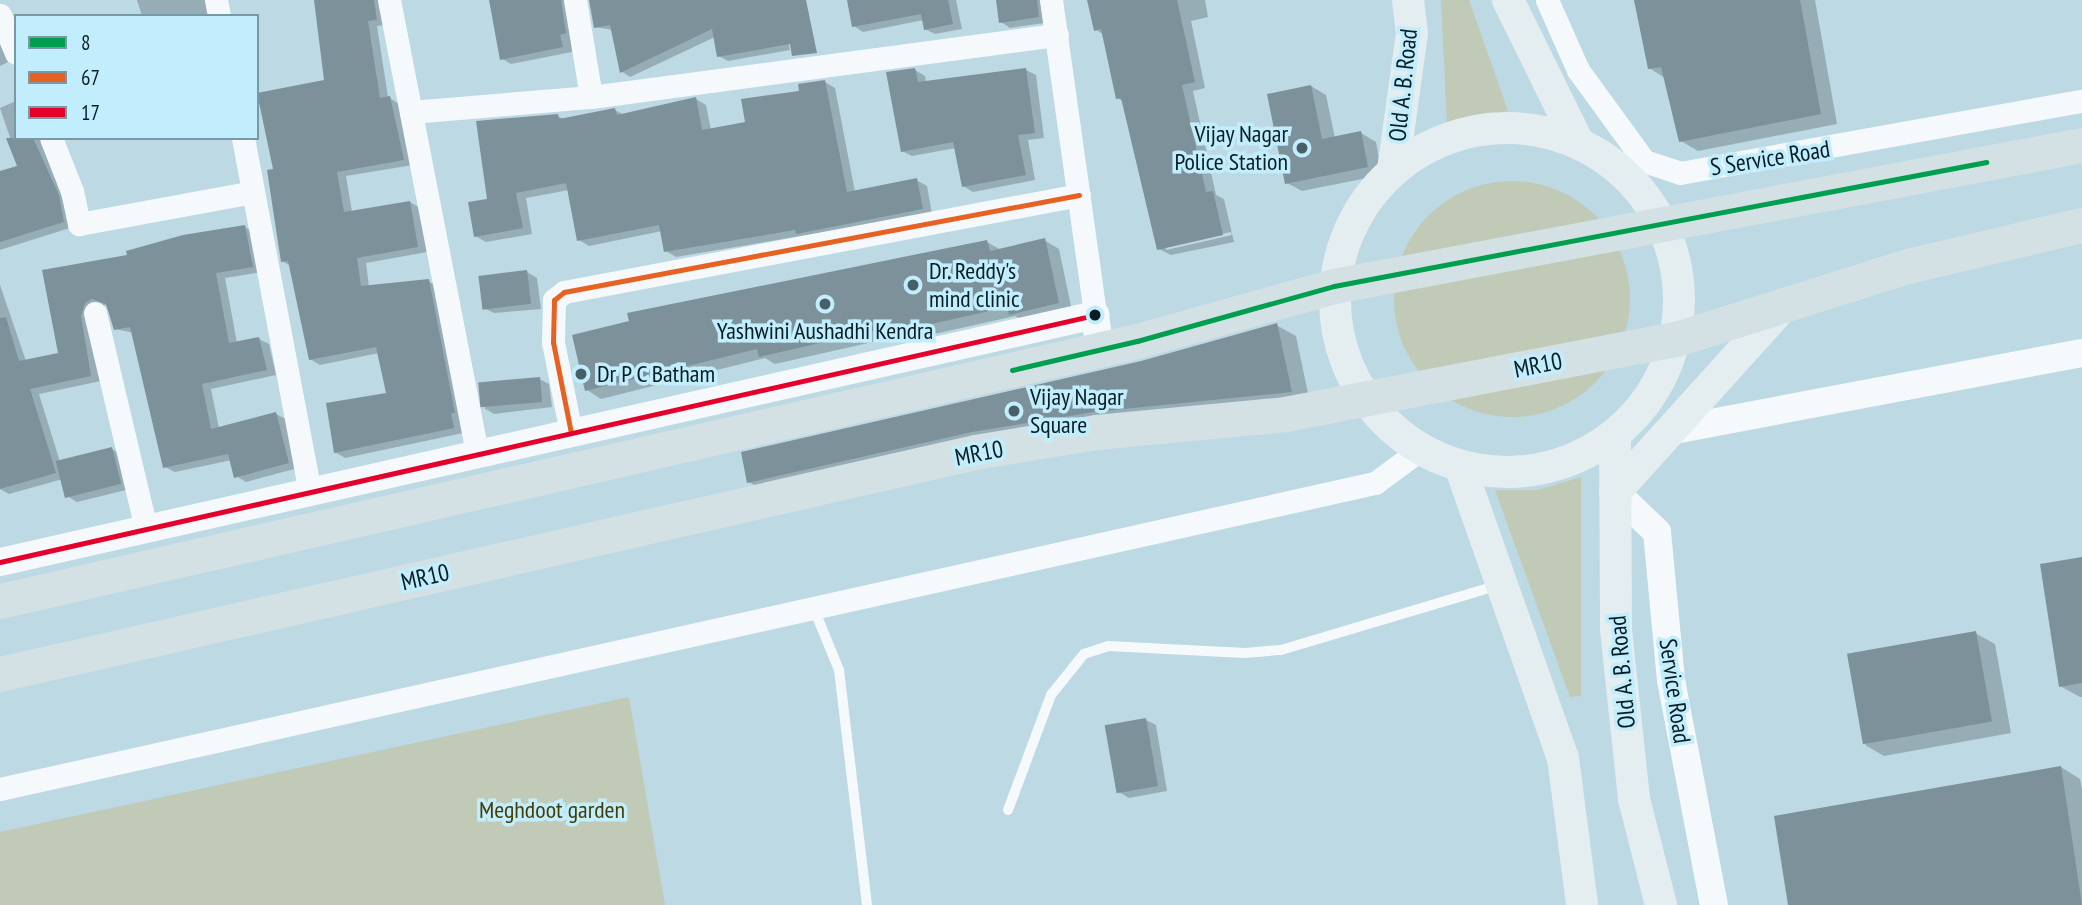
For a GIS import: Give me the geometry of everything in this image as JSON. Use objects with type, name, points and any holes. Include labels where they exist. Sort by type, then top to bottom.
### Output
[{"type":"main road","name":"Old A. B. Road","points":[[1393,170],[1412,33],[1408,0]]},
{"type":"main road","points":[[1508,0],[1578,142]]},
{"type":"main road","points":[[1502,127],[1578,142],[1622,169],[1640,187],[1663,225],[1679,272],[1676,339],[1643,407],[1615,435],[1568,461],[1539,470],[1510,473],[1460,466],[1420,450],[1399,436],[1363,398],[1337,334],[1334,286],[1349,233],[1364,203],[1393,170],[1460,133],[1502,127]]},
{"type":"main road","points":[[0,601],[1100,350],[1334,286],[2082,145]]},
{"type":"main road","name":"MR10","points":[[0,674],[975,452],[1096,432],[1286,414],[1676,339],[1909,266],[2082,225]]},
{"type":"main road","points":[[1615,492],[1674,430],[1785,304]]},
{"type":"main road","name":"Old A. B. Road","points":[[1615,435],[1616,630],[1634,799],[1661,905]]},
{"type":"main road","points":[[1460,466],[1563,758],[1582,905]]},
{"type":"street","points":[[389,0],[477,454]]},
{"type":"street","points":[[575,0],[591,97]]},
{"type":"street","points":[[1051,0],[1100,350]]},
{"type":"street","points":[[1400,0],[1412,33]]},
{"type":"street","name":"S Service Road","points":[[1547,0],[1578,70],[1644,161],[1680,173],[2082,100]]},
{"type":"street","points":[[0,15],[14,50]]},
{"type":"street","points":[[411,113],[591,97],[1057,35]]},
{"type":"street","points":[[52,140],[72,191],[79,224],[253,192]]},
{"type":"street","points":[[243,140],[310,492]]},
{"type":"street","points":[[571,433],[553,342],[554,300],[564,292],[1079,195]]},
{"type":"street","points":[[95,313],[146,529]]},
{"type":"street","points":[[0,562],[1095,314]]},
{"type":"street","points":[[1674,430],[2082,353]]},
{"type":"street","points":[[0,789],[1375,483],[1420,450]]},
{"type":"street","name":"Service Road","points":[[1615,492],[1657,532],[1671,680],[1714,905]]},
{"type":"lane","points":[[1008,810],[1051,695],[1084,654],[1108,646],[1245,653],[1281,650],[1502,585]]},
{"type":"lane","points":[[814,609],[839,670],[867,905]]},
{"type":"green space","points":[[1441,0],[1469,0],[1508,111],[1447,124]]},
{"type":"green space","points":[[1512,181],[1557,190],[1587,208],[1603,224],[1625,265],[1630,299],[1621,344],[1603,374],[1587,390],[1546,412],[1512,417],[1467,408],[1437,390],[1421,374],[1399,333],[1394,299],[1403,254],[1421,224],[1437,208],[1478,186]]},
{"type":"green space","points":[[1581,477],[1581,696],[1570,697],[1495,490],[1538,490]]},
{"type":"green space","name":"Meghdoot garden","points":[[629,697],[665,905],[0,905],[0,832]]},
{"type":"building","points":[[314,0],[374,0],[377,20],[368,21],[380,98],[390,96],[404,160],[337,172],[344,212],[410,201],[418,247],[357,258],[361,286],[429,279],[455,413],[451,413],[454,428],[334,453],[326,403],[386,393],[376,347],[309,360],[288,261],[281,262],[267,170],[273,169],[259,102],[259,93],[324,80]]},
{"type":"building","points":[[489,0],[561,0],[566,33],[560,35],[563,47],[500,60]]},
{"type":"building","points":[[589,0],[806,0],[817,53],[792,56],[790,44],[717,57],[712,29],[620,73],[610,25],[594,28]]},
{"type":"building","points":[[847,0],[948,0],[953,24],[924,30],[921,14],[852,27]]},
{"type":"building","points":[[996,0],[1037,0],[1039,17],[999,23]]},
{"type":"building","points":[[1087,0],[1177,0],[1195,82],[1182,85],[1206,192],[1213,191],[1223,235],[1157,250],[1121,98],[1116,99],[1101,29],[1094,31]]},
{"type":"building","points":[[1634,0],[1800,0],[1821,114],[1679,142],[1661,67],[1648,69]]},
{"type":"building","points":[[915,68],[918,82],[1026,68],[1035,133],[1018,135],[1026,175],[962,187],[953,142],[901,152],[886,72]]},
{"type":"building","points":[[825,80],[847,192],[917,178],[923,209],[796,234],[795,230],[664,252],[659,225],[577,241],[566,183],[516,193],[523,228],[474,237],[468,202],[487,199],[476,121],[558,114],[559,119],[615,108],[617,115],[696,97],[702,130],[745,122],[741,99],[799,91],[798,84]]},
{"type":"building","points":[[1311,85],[1322,139],[1361,131],[1368,167],[1285,184],[1267,94]]},
{"type":"building","points":[[6,138],[34,140],[59,195],[64,222],[0,242],[0,171],[17,166]]},
{"type":"building","points":[[245,225],[253,267],[216,273],[229,343],[259,337],[267,370],[202,384],[211,429],[276,412],[289,463],[234,478],[228,454],[163,468],[130,327],[114,330],[106,304],[92,299],[85,303],[81,316],[91,376],[30,389],[56,473],[0,489],[0,318],[6,317],[19,361],[58,353],[42,270],[127,255],[126,251],[183,235]]},
{"type":"building","points":[[1045,238],[1059,303],[1009,315],[1007,307],[887,334],[886,328],[759,357],[757,349],[585,391],[572,335],[629,321],[627,313],[987,240],[990,251]]},
{"type":"building","points":[[527,270],[531,304],[483,310],[478,276]]},
{"type":"building","points":[[1277,323],[1292,392],[1094,412],[972,432],[747,483],[741,452],[1141,361]]},
{"type":"building","points":[[540,377],[542,402],[480,407],[478,382]]},
{"type":"building","points":[[112,447],[121,484],[65,498],[56,461]]},
{"type":"building","points":[[2082,557],[2082,683],[2059,687],[2040,564]]},
{"type":"building","points":[[1976,631],[1992,722],[1863,744],[1847,654]]},
{"type":"building","points":[[1146,718],[1158,786],[1117,793],[1105,725]]},
{"type":"building","points":[[2061,766],[2082,905],[1788,905],[1774,816]]},
{"type":"transit line","name":"8","points":[[1012,370],[1137,341],[1334,286],[1986,162]]},
{"type":"transit line","name":"67","points":[[571,433],[553,342],[554,300],[564,292],[1079,195]]},
{"type":"transit line","name":"17","points":[[0,562],[1095,315]]},
{"type":"place","name":"Vijay Nagar Police Station","points":[[1302,148]]},
{"type":"place","name":"Dr. Reddy's mind clinic","points":[[913,285]]},
{"type":"place","name":"Yashwini Aushadhi Kendra","points":[[825,304]]},
{"type":"place","name":"Dr P C Batham","points":[[581,374]]},
{"type":"place","name":"Vijay Nagar Square","points":[[1014,411]]}]
